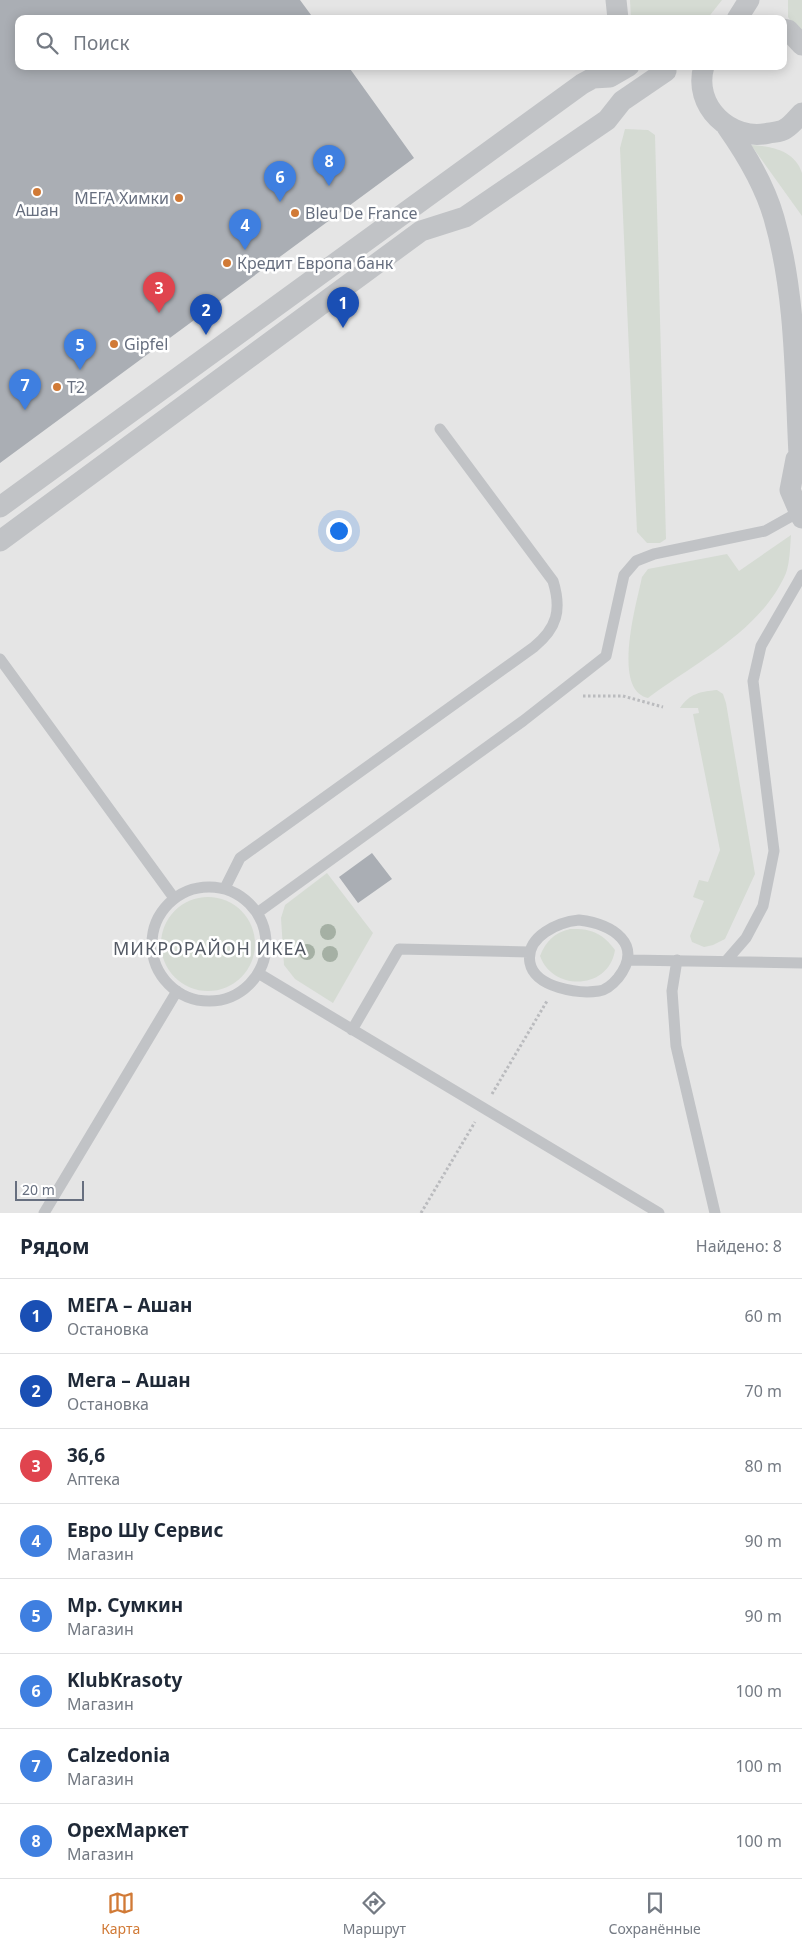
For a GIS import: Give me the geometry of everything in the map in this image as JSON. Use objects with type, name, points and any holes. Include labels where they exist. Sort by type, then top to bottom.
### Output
[{"type":"street","points":[[616,0],[618,15]]},
{"type":"street","points":[[740,15],[749,0]]},
{"type":"street","points":[[787,30],[802,45]]},
{"type":"street","points":[[0,508],[582,84],[594,78],[610,77],[622,70]]},
{"type":"street","points":[[0,540],[421,231],[465,217],[606,120],[622,101],[660,70]]},
{"type":"street","points":[[689,70],[702,71],[707,106],[742,148],[774,216],[784,260],[791,318],[801,454],[796,459],[790,490],[800,515]]},
{"type":"street","points":[[727,128],[756,136],[784,130],[802,113]]},
{"type":"lane","points":[[225,888],[240,858],[534,647],[547,636],[554,624],[557,606],[553,581],[440,429]]},
{"type":"lane","points":[[257,912],[556,696],[606,656],[610,646],[624,575],[636,561],[654,554],[765,531],[800,515]]},
{"type":"lane","points":[[726,961],[746,938],[763,906],[774,851],[753,681],[761,646],[802,575]]},
{"type":"lane","points":[[0,659],[174,898]]},
{"type":"lane","points":[[208,886],[225,888],[248,902],[257,912],[265,930],[267,944],[264,960],[258,973],[243,990],[227,998],[210,1001],[196,1000],[177,991],[159,972],[152,948],[154,927],[160,913],[174,898],[194,888],[208,886]]},
{"type":"lane","points":[[579,920],[607,926],[618,935],[627,948],[629,960],[613,983],[602,991],[567,992],[555,987],[540,976],[530,965],[530,952],[541,936],[551,927],[579,920]]},
{"type":"lane","points":[[352,1030],[399,949],[530,952]]},
{"type":"lane","points":[[629,960],[802,963]]},
{"type":"lane","points":[[677,960],[672,991],[676,1046],[715,1213]]},
{"type":"lane","points":[[258,973],[659,1213]]},
{"type":"lane","points":[[44,1213],[177,991]]},
{"type":"path","points":[[556,696],[623,696],[664,707]]},
{"type":"path","points":[[491,1095],[555,987]]},
{"type":"path","points":[[421,1213],[476,1121]]},
{"type":"shaded area","points":[[0,0],[802,0],[802,1213],[0,1213]]},
{"type":"shaded area","points":[[630,0],[722,0],[710,15],[631,15]]},
{"type":"shaded area","points":[[788,0],[802,0],[802,36],[788,17]]},
{"type":"shaded area","points":[[625,129],[648,130],[655,135],[666,539],[660,543],[647,543],[637,532],[620,148]]},
{"type":"shaded area","points":[[751,145],[774,148],[788,154],[799,165],[802,173],[802,216]]},
{"type":"shaded area","points":[[791,535],[786,573],[775,594],[761,612],[726,644],[648,698],[637,692],[631,679],[629,644],[642,577],[648,569],[727,554],[739,571]]},
{"type":"shaded area","points":[[717,690],[723,694],[726,703],[755,874],[725,939],[704,947],[692,942],[690,936],[704,901],[693,897],[699,880],[708,882],[720,850],[693,714],[699,713],[698,708],[680,708],[688,699],[696,694]]},
{"type":"shaded area","points":[[327,873],[373,933],[333,1003],[295,979],[284,965],[281,918],[285,905]]},
{"type":"shaded area","points":[[208,897],[226,901],[241,911],[251,926],[255,944],[251,962],[241,977],[226,987],[208,991],[190,987],[175,977],[165,962],[161,944],[165,926],[175,911],[190,901]]},
{"type":"shaded area","points":[[570,929],[584,929],[596,933],[606,939],[615,950],[611,963],[603,973],[592,979],[580,982],[556,976],[547,968],[540,956],[545,946],[555,935]]},
{"type":"building","name":"МЕГА Химки","points":[[0,0],[300,0],[311,15],[15,15],[15,70],[351,70],[414,158],[0,463]]},
{"type":"building","points":[[372,853],[392,879],[358,903],[339,877]]},
{"type":"place","name":"ОрехМаркет","points":[[329,186]]},
{"type":"place","name":"Ашан","points":[[37,192]]},
{"type":"place","name":"МЕГА Химки","points":[[179,198]]},
{"type":"place","name":"KlubKrasoty","points":[[280,202]]},
{"type":"place","name":"Bleu De France","points":[[295,213]]},
{"type":"place","name":"Евро Шу Сервис","points":[[245,250]]},
{"type":"place","name":"Кредит Европа банк","points":[[227,263]]},
{"type":"place","name":"36,6","points":[[159,313]]},
{"type":"place","name":"МЕГА – Ашан","points":[[343,328]]},
{"type":"place","name":"Мега – Ашан","points":[[206,335]]},
{"type":"place","name":"Gipfel","points":[[114,344]]},
{"type":"place","name":"Мр. Сумкин","points":[[80,370]]},
{"type":"place","name":"T2","points":[[57,387]]},
{"type":"place","name":"Calzedonia","points":[[25,410]]},
{"type":"district","name":"МИКРОРАЙОН ИКЕА","points":[[210,949]]}]
